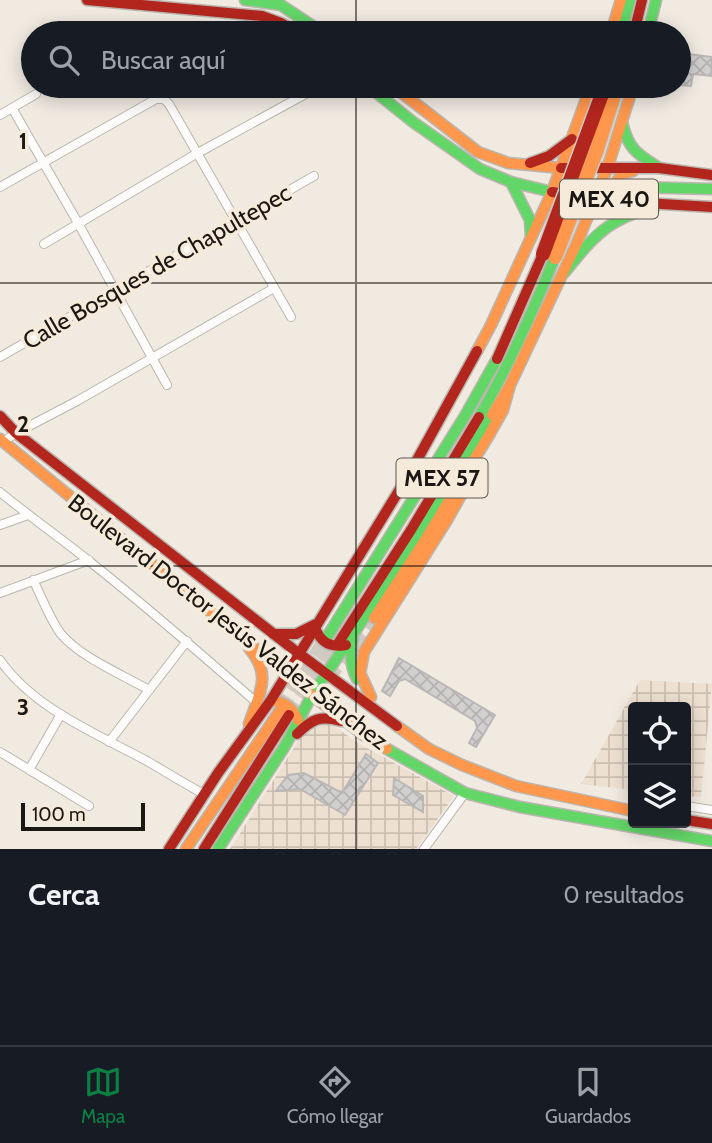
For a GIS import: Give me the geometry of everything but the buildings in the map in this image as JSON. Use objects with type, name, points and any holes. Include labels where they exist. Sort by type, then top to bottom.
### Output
[{"type":"main road","points":[[88,0],[262,16],[278,21]]},
{"type":"main road","points":[[245,0],[281,5],[306,21]]},
{"type":"main road","points":[[615,21],[621,0]]},
{"type":"main road","points":[[624,21],[630,0]]},
{"type":"main road","points":[[637,21],[642,0]]},
{"type":"main road","points":[[651,21],[656,0]]},
{"type":"main road","points":[[383,98],[412,122],[480,169],[510,182],[552,192]]},
{"type":"main road","points":[[408,98],[478,152],[503,163],[561,168]]},
{"type":"main road","points":[[396,527],[404,501],[506,321],[586,98]]},
{"type":"main road","name":"MEX 57","points":[[337,641],[404,541],[494,392],[539,297],[553,230],[601,98]]},
{"type":"main road","name":"MEX 57","points":[[337,641],[396,527],[466,416],[496,360],[549,255],[596,152],[613,98]]},
{"type":"main road","points":[[400,728],[354,676],[350,654],[354,632],[409,551],[510,385],[578,243],[607,169],[629,98]]},
{"type":"main road","points":[[579,116],[583,126],[592,135],[607,137],[621,126]]},
{"type":"main road","points":[[621,126],[634,153],[659,168]]},
{"type":"main road","points":[[521,165],[549,156],[572,139]]},
{"type":"main road","name":"MEX 40","points":[[561,168],[659,168],[712,175]]},
{"type":"main road","points":[[642,169],[625,173],[617,181],[618,187],[630,194],[712,189]]},
{"type":"main road","points":[[510,182],[538,233]]},
{"type":"main road","name":"MEX 40","points":[[552,192],[596,198],[630,194],[667,204],[712,207]]},
{"type":"main road","points":[[564,273],[593,237],[605,228],[628,214],[667,204]]},
{"type":"main road","points":[[218,849],[280,743],[286,674],[411,471],[538,233],[544,223],[553,224],[573,235],[578,243]]},
{"type":"main road","points":[[374,618],[423,544],[501,414],[510,385]]},
{"type":"main road","points":[[452,479],[494,392]]},
{"type":"main road","points":[[372,697],[360,673],[364,652],[490,447],[501,422],[501,414]]},
{"type":"main road","name":"Boulevard Doctor Jesús Valdez Sánchez","points":[[0,416],[16,433],[298,654],[429,749],[516,786],[628,809]]},
{"type":"main road","name":"Boulevard Doctor Jesús Valdez Sánchez","points":[[2,440],[312,695],[396,755],[466,793],[520,807],[712,841]]},
{"type":"main road","points":[[226,623],[256,657],[263,670],[261,686],[281,712]]},
{"type":"main road","points":[[273,634],[296,634],[317,625]]},
{"type":"main road","points":[[317,625],[321,640],[332,646],[354,632]]},
{"type":"main road","points":[[169,849],[245,733],[312,695],[326,674],[337,641]]},
{"type":"main road","points":[[186,849],[281,712]]},
{"type":"main road","points":[[204,849],[280,743],[317,718],[330,718],[350,724]]},
{"type":"main road","points":[[691,821],[712,824]]},
{"type":"street","points":[[0,115],[29,98]]},
{"type":"street","points":[[44,244],[196,154],[298,98]]},
{"type":"street","points":[[0,187],[156,99],[164,99],[291,317]]},
{"type":"street","points":[[12,108],[167,385]]},
{"type":"street","name":"Calle Bosques de Chapultepec","points":[[0,357],[314,176]]},
{"type":"street","points":[[2,440],[77,401],[274,288]]},
{"type":"street","points":[[0,492],[281,712]]},
{"type":"street","points":[[0,525],[27,515]]},
{"type":"street","points":[[0,593],[89,560]]},
{"type":"street","points":[[33,580],[54,624],[71,644],[149,690]]},
{"type":"street","points":[[109,742],[187,641]]},
{"type":"street","points":[[0,660],[29,692],[61,714],[204,794]]},
{"type":"street","points":[[29,770],[61,714]]},
{"type":"street","points":[[0,753],[89,806]]},
{"type":"street","points":[[424,849],[466,793]]},
{"type":"street","points":[[691,807],[712,810]]},
{"type":"shaded area","points":[[640,680],[712,684],[701,797],[691,796],[691,702],[628,702],[628,789],[581,784]]},
{"type":"shaded area","points":[[316,713],[358,743],[454,796],[416,849],[230,849]]},
{"type":"tunnel","points":[[328,678],[374,618]]},
{"type":"tunnel","points":[[281,709],[327,637]]},
{"type":"tunnel","points":[[289,715],[339,642]]},
{"type":"traffic: fast","points":[[245,0],[281,5],[305,21]]},
{"type":"traffic: fast","points":[[624,21],[630,0]]},
{"type":"traffic: fast","points":[[651,21],[656,0]]},
{"type":"traffic: fast","points":[[383,98],[480,169],[511,182],[552,192]]},
{"type":"traffic: fast","points":[[622,122],[627,139],[634,150],[659,168]]},
{"type":"traffic: fast","points":[[511,182],[530,220],[531,238]]},
{"type":"traffic: fast","points":[[630,187],[712,189]]},
{"type":"traffic: fast","points":[[564,273],[593,239],[613,223],[655,207]]},
{"type":"traffic: fast","points":[[479,417],[520,338],[555,257]]},
{"type":"traffic: fast","points":[[327,637],[465,416],[497,359]]},
{"type":"traffic: fast","points":[[218,849],[285,746],[312,695],[409,551],[492,415]]},
{"type":"traffic: fast","points":[[353,638],[351,659],[357,679]]},
{"type":"traffic: fast","points":[[387,749],[465,793],[520,807],[712,841]]},
{"type":"traffic: slow","points":[[615,21],[621,0]]},
{"type":"traffic: slow","points":[[408,98],[478,152],[508,163],[561,168]]},
{"type":"traffic: slow","points":[[477,351],[552,192],[587,98]]},
{"type":"traffic: slow","points":[[555,257],[596,152],[613,98]]},
{"type":"traffic: slow","points":[[492,415],[510,385],[577,243],[607,169],[629,98]]},
{"type":"traffic: slow","points":[[629,202],[618,187],[617,181],[622,174],[633,171]]},
{"type":"traffic: slow","points":[[374,618],[489,435],[503,410],[510,385]]},
{"type":"traffic: slow","points":[[0,439],[312,695],[365,736],[387,749]]},
{"type":"traffic: slow","points":[[371,697],[360,673],[364,652],[474,472]]},
{"type":"traffic: slow","points":[[249,648],[261,667],[262,676],[260,694],[249,724]]},
{"type":"traffic: slow","points":[[271,700],[288,706],[298,720]]},
{"type":"traffic: slow","points":[[186,849],[281,709]]},
{"type":"traffic: slow","points":[[397,726],[429,749],[516,786],[628,810]]},
{"type":"traffic: jam","points":[[87,0],[262,16],[276,21]]},
{"type":"traffic: jam","points":[[637,21],[642,0]]},
{"type":"traffic: jam","points":[[543,254],[601,98]]},
{"type":"traffic: jam","points":[[530,163],[549,156],[572,139]]},
{"type":"traffic: jam","points":[[561,168],[659,168],[712,175]]},
{"type":"traffic: jam","points":[[552,192],[629,202],[712,207]]},
{"type":"traffic: jam","points":[[497,359],[543,254]]},
{"type":"traffic: jam","points":[[169,849],[218,773],[271,700],[411,471],[477,351]]},
{"type":"traffic: jam","points":[[0,416],[16,433],[293,649],[397,726]]},
{"type":"traffic: jam","points":[[339,642],[479,417]]},
{"type":"traffic: jam","points":[[273,634],[296,634],[316,624]]},
{"type":"traffic: jam","points":[[315,627],[326,643],[346,645]]},
{"type":"traffic: jam","points":[[204,849],[289,715]]},
{"type":"traffic: jam","points":[[297,734],[317,720],[327,718],[341,721]]},
{"type":"traffic: jam","points":[[691,821],[712,824]]}]
